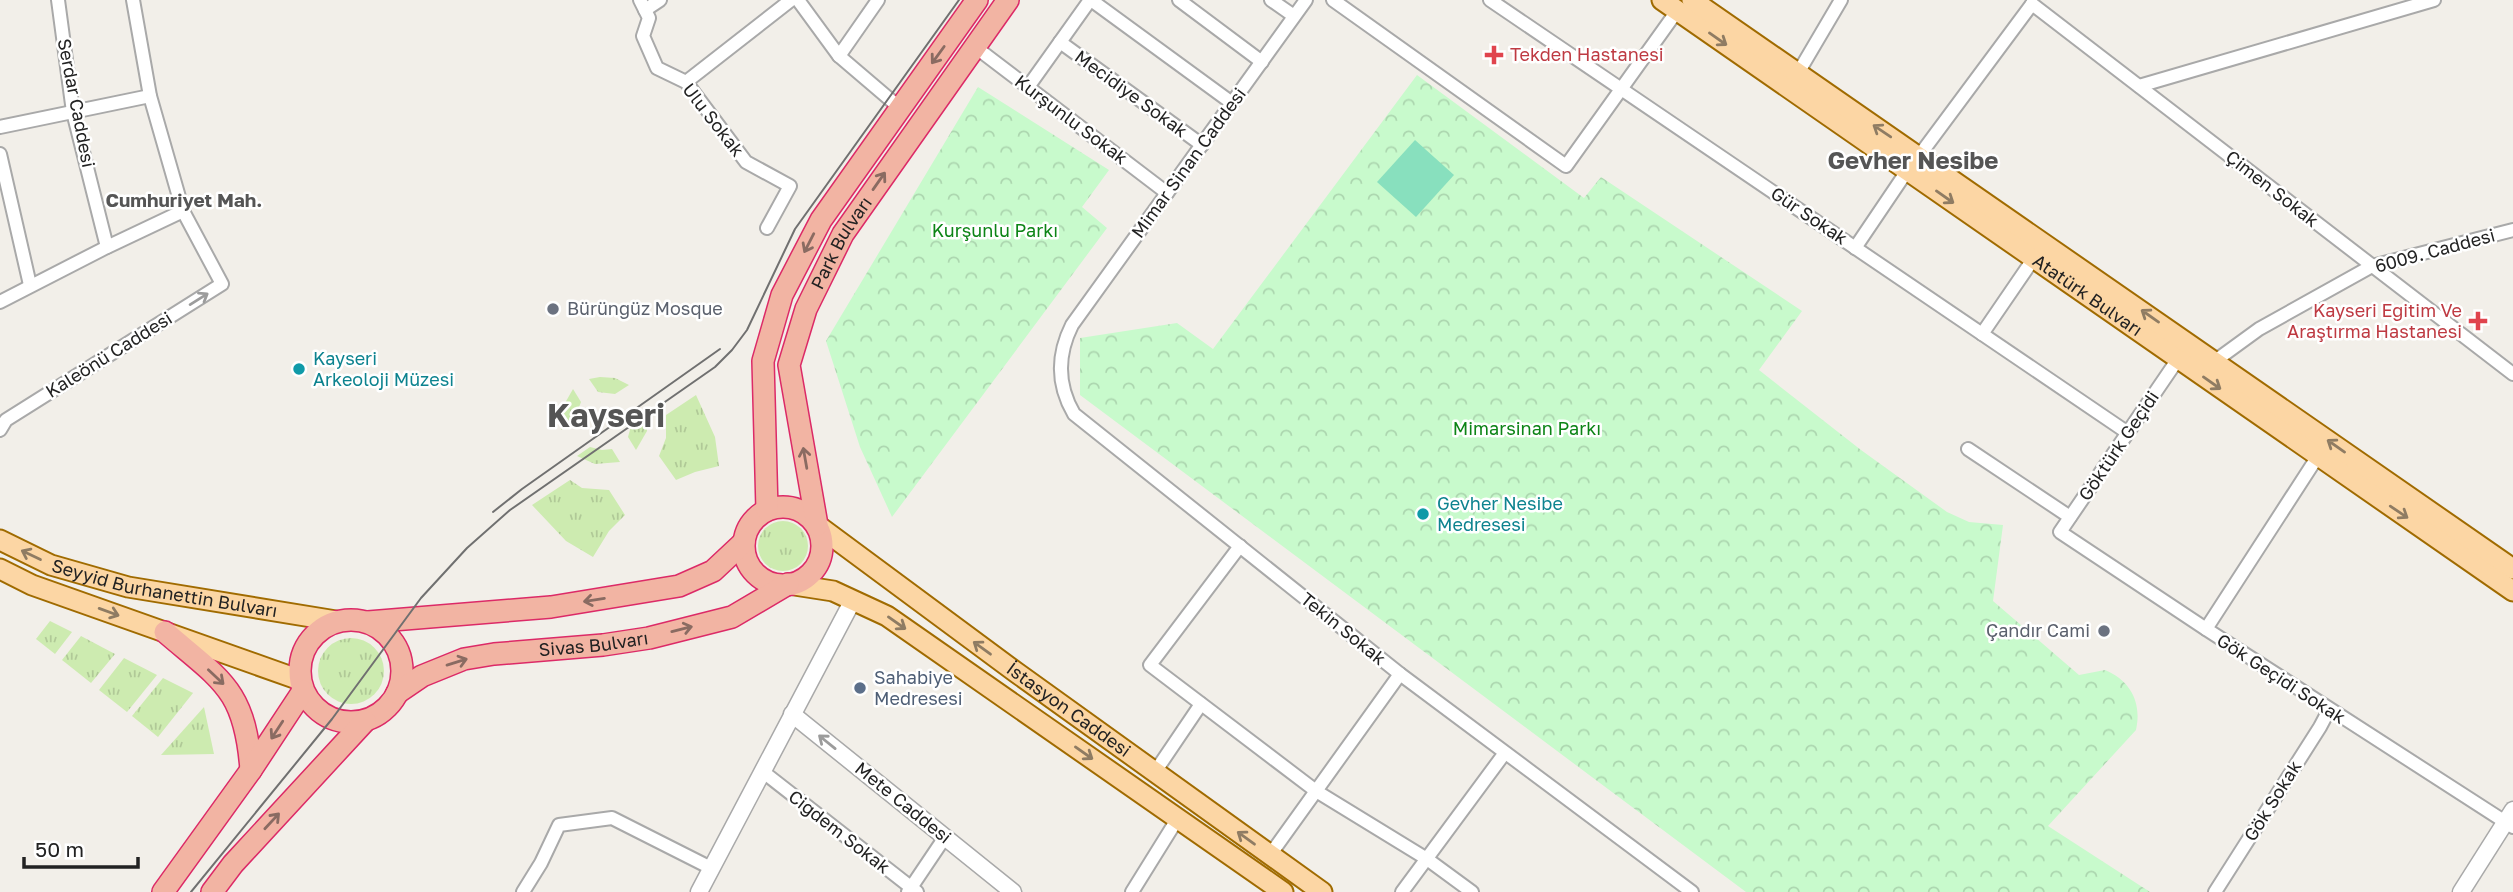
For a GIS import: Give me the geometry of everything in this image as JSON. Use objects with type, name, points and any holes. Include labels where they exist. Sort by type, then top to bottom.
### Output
[{"type":"highway","name":"Park Bulvarı","points":[[767,510],[763,360],[782,295],[821,220],[977,0]]},
{"type":"highway","name":"Park Bulvarı","points":[[817,525],[789,365],[806,309],[843,234],[1008,0]]},
{"type":"highway","points":[[783,507],[799,510],[806,513],[817,525],[822,542],[820,559],[811,573],[796,583],[770,583],[755,573],[746,559],[746,534],[754,520],[767,510],[783,507]]},
{"type":"highway","points":[[365,721],[344,722],[324,715],[308,700],[301,685],[299,670],[304,649],[317,632],[337,621],[368,622],[551,607],[679,586],[713,572],[744,542]]},
{"type":"highway","name":"Sivas Bulvarı","points":[[397,694],[422,676],[464,659],[649,638],[732,617],[788,584]]},
{"type":"highway","points":[[212,892],[233,864],[365,721],[384,710],[397,694],[402,672],[399,652],[386,633],[368,622]]},
{"type":"highway","points":[[165,632],[222,681],[235,699],[246,726],[251,770]]},
{"type":"highway","points":[[163,892],[251,770],[301,685]]},
{"type":"main road","name":"Atatürk Bulvarı","points":[[1677,4],[1798,73],[2034,258],[2513,591]]},
{"type":"main road","name":"Atatürk Bulvarı","points":[[1677,4],[2214,361],[2513,569]]},
{"type":"main road","name":"İstasyon Caddesi","points":[[817,525],[1322,892]]},
{"type":"main road","name":"Seyyid Burhanettin Bulvarı","points":[[0,540],[51,565],[128,587],[337,621]]},
{"type":"main road","name":"Seyyid Burhanettin Bulvarı","points":[[0,569],[32,585],[165,632],[301,685]]},
{"type":"main road","name":"İstasyon Caddesi","points":[[788,584],[833,592],[887,616],[1283,892]]},
{"type":"street","name":"Serdar Caddesi","points":[[58,0],[73,112],[107,247]]},
{"type":"street","points":[[0,302],[183,211],[150,96],[133,0]]},
{"type":"street","points":[[643,5],[660,0]]},
{"type":"street","points":[[686,82],[791,0]]},
{"type":"street","points":[[798,0],[839,56],[900,108]]},
{"type":"street","points":[[839,56],[878,0]]},
{"type":"street","points":[[1028,87],[1091,0],[1232,103]]},
{"type":"street","points":[[1179,0],[1262,62]]},
{"type":"street","points":[[1271,0],[1294,16]]},
{"type":"street","name":"Mimar Sinan Caddesi","points":[[1072,326],[1306,0]]},
{"type":"street","points":[[1333,0],[1566,166],[1677,4]]},
{"type":"street","name":"Gür Sokak","points":[[1490,0],[2128,433]]},
{"type":"street","points":[[1798,73],[1841,0]]},
{"type":"street","points":[[2139,86],[2434,0]]},
{"type":"street","points":[[1855,248],[1913,163],[2031,2]]},
{"type":"street","name":"Çimen Sokak","points":[[2031,2],[2513,373]]},
{"type":"street","name":"Ulu Sokak","points":[[643,5],[649,18],[643,36],[657,68],[686,82],[746,162],[790,186],[767,228]]},
{"type":"street","name":"Mecidiye Sokak","points":[[1060,43],[1202,145]]},
{"type":"street","name":"Kurşunlu Sokak","points":[[974,46],[1167,193]]},
{"type":"street","points":[[0,127],[150,96]]},
{"type":"street","points":[[0,154],[30,285]]},
{"type":"street","name":"Kaleönü Caddesi","points":[[0,430],[6,420],[222,285],[183,211]]},
{"type":"street","name":"6009. Caddesi","points":[[2214,361],[2259,329],[2372,266],[2513,230]]},
{"type":"street","points":[[1982,334],[2034,258]]},
{"type":"street","name":"Tekin Sokak","points":[[1072,326],[1063,348],[1060,372],[1064,394],[1074,414],[1400,674],[1692,892]]},
{"type":"street","name":"Göktürk Geçidi","points":[[2060,532],[2178,359]]},
{"type":"street","points":[[1968,449],[2070,517]]},
{"type":"street","points":[[2206,629],[2318,456]]},
{"type":"street","name":"Gök Geçidi Sokak","points":[[2060,532],[2329,709],[2510,819]]},
{"type":"street","points":[[1240,546],[1150,665],[1316,791],[1427,859],[1472,892]]},
{"type":"street","points":[[699,892],[853,600]]},
{"type":"street","points":[[1270,855],[1400,674]]},
{"type":"street","points":[[1155,772],[1201,704]]},
{"type":"street","name":"Gök Sokak","points":[[2216,892],[2329,709]]},
{"type":"street","name":"Mete Caddesi","points":[[792,714],[1013,892]]},
{"type":"street","points":[[1402,892],[1504,754]]},
{"type":"street","name":"Ciğdem Sokak","points":[[762,771],[912,890]]},
{"type":"street","points":[[523,892],[541,863],[559,825],[612,818],[711,868]]},
{"type":"street","points":[[1132,892],[1178,818]]},
{"type":"street","points":[[2461,892],[2510,819]]},
{"type":"street","points":[[912,890],[945,836]]},
{"type":"green space","name":"Mimarsinan Parkı","points":[[1417,75],[1584,198],[1601,177],[1802,311],[1759,370],[1861,450],[1947,512],[1969,522],[2003,525],[1993,601],[2079,675],[2105,670],[2122,680],[2136,702],[2136,730],[2048,826],[2150,892],[1746,892],[1080,395],[1080,338],[1177,323],[1213,349]]},
{"type":"green space","name":"Kurşunlu Parkı","points":[[978,87],[1109,170],[1082,207],[1107,228],[892,517],[860,447],[826,341]]},
{"type":"green space","points":[[1415,140],[1454,175],[1416,217],[1377,182]]},
{"type":"green space","points":[[615,378],[629,385],[615,394],[598,392],[589,379]]},
{"type":"green space","points":[[573,389],[581,402],[574,421],[561,430],[561,410]]},
{"type":"green space","points":[[696,395],[715,437],[719,466],[676,480],[659,456],[666,438],[666,415]]},
{"type":"green space","points":[[646,410],[647,431],[636,450],[628,437],[633,419]]},
{"type":"green space","points":[[590,447],[612,449],[620,462],[595,464],[577,456]]},
{"type":"green space","points":[[570,480],[582,488],[609,490],[625,515],[609,531],[593,557],[566,541],[532,505]]},
{"type":"green space","points":[[783,521],[801,528],[808,546],[801,564],[783,571],[765,564],[758,546],[765,528]]},
{"type":"green space","points":[[50,621],[72,632],[55,654],[36,639]]},
{"type":"green space","points":[[81,636],[115,654],[91,683],[62,660]]},
{"type":"green space","points":[[357,638],[375,647],[382,658],[382,684],[375,695],[364,702],[345,704],[327,695],[320,684],[318,665],[327,647],[338,640]]},
{"type":"green space","points":[[124,658],[157,675],[127,712],[99,690]]},
{"type":"green space","points":[[163,678],[193,693],[158,737],[132,716]]},
{"type":"green space","points":[[204,707],[214,754],[161,755]]},
{"type":"tram line","points":[[191,892],[332,719],[421,598],[467,548],[510,510],[715,367],[732,350],[747,330],[795,229],[959,0]]},
{"type":"tram line","points":[[493,512],[720,349]]},
{"type":"place","name":"Tekden Hastanesi","points":[[1494,55]]},
{"type":"place","name":"Bürüngüz Mosque","points":[[553,309]]},
{"type":"place","name":"Kayseri Eğitim Ve Araştırma Hastanesi","points":[[2478,321]]},
{"type":"place","name":"Kayseri Arkeoloji Müzesi","points":[[299,369]]},
{"type":"place","name":"Gevher Nesibe Medresesi","points":[[1423,514]]},
{"type":"place","name":"Çandır Cami","points":[[2104,631]]},
{"type":"place","name":"Sahabiye Medresesi","points":[[860,688]]},
{"type":"district","name":"Gevher Nesibe","points":[[1913,161]]},
{"type":"district","name":"Cumhuriyet Mah.","points":[[184,200]]},
{"type":"district","name":"Kayseri","points":[[606,416]]}]
